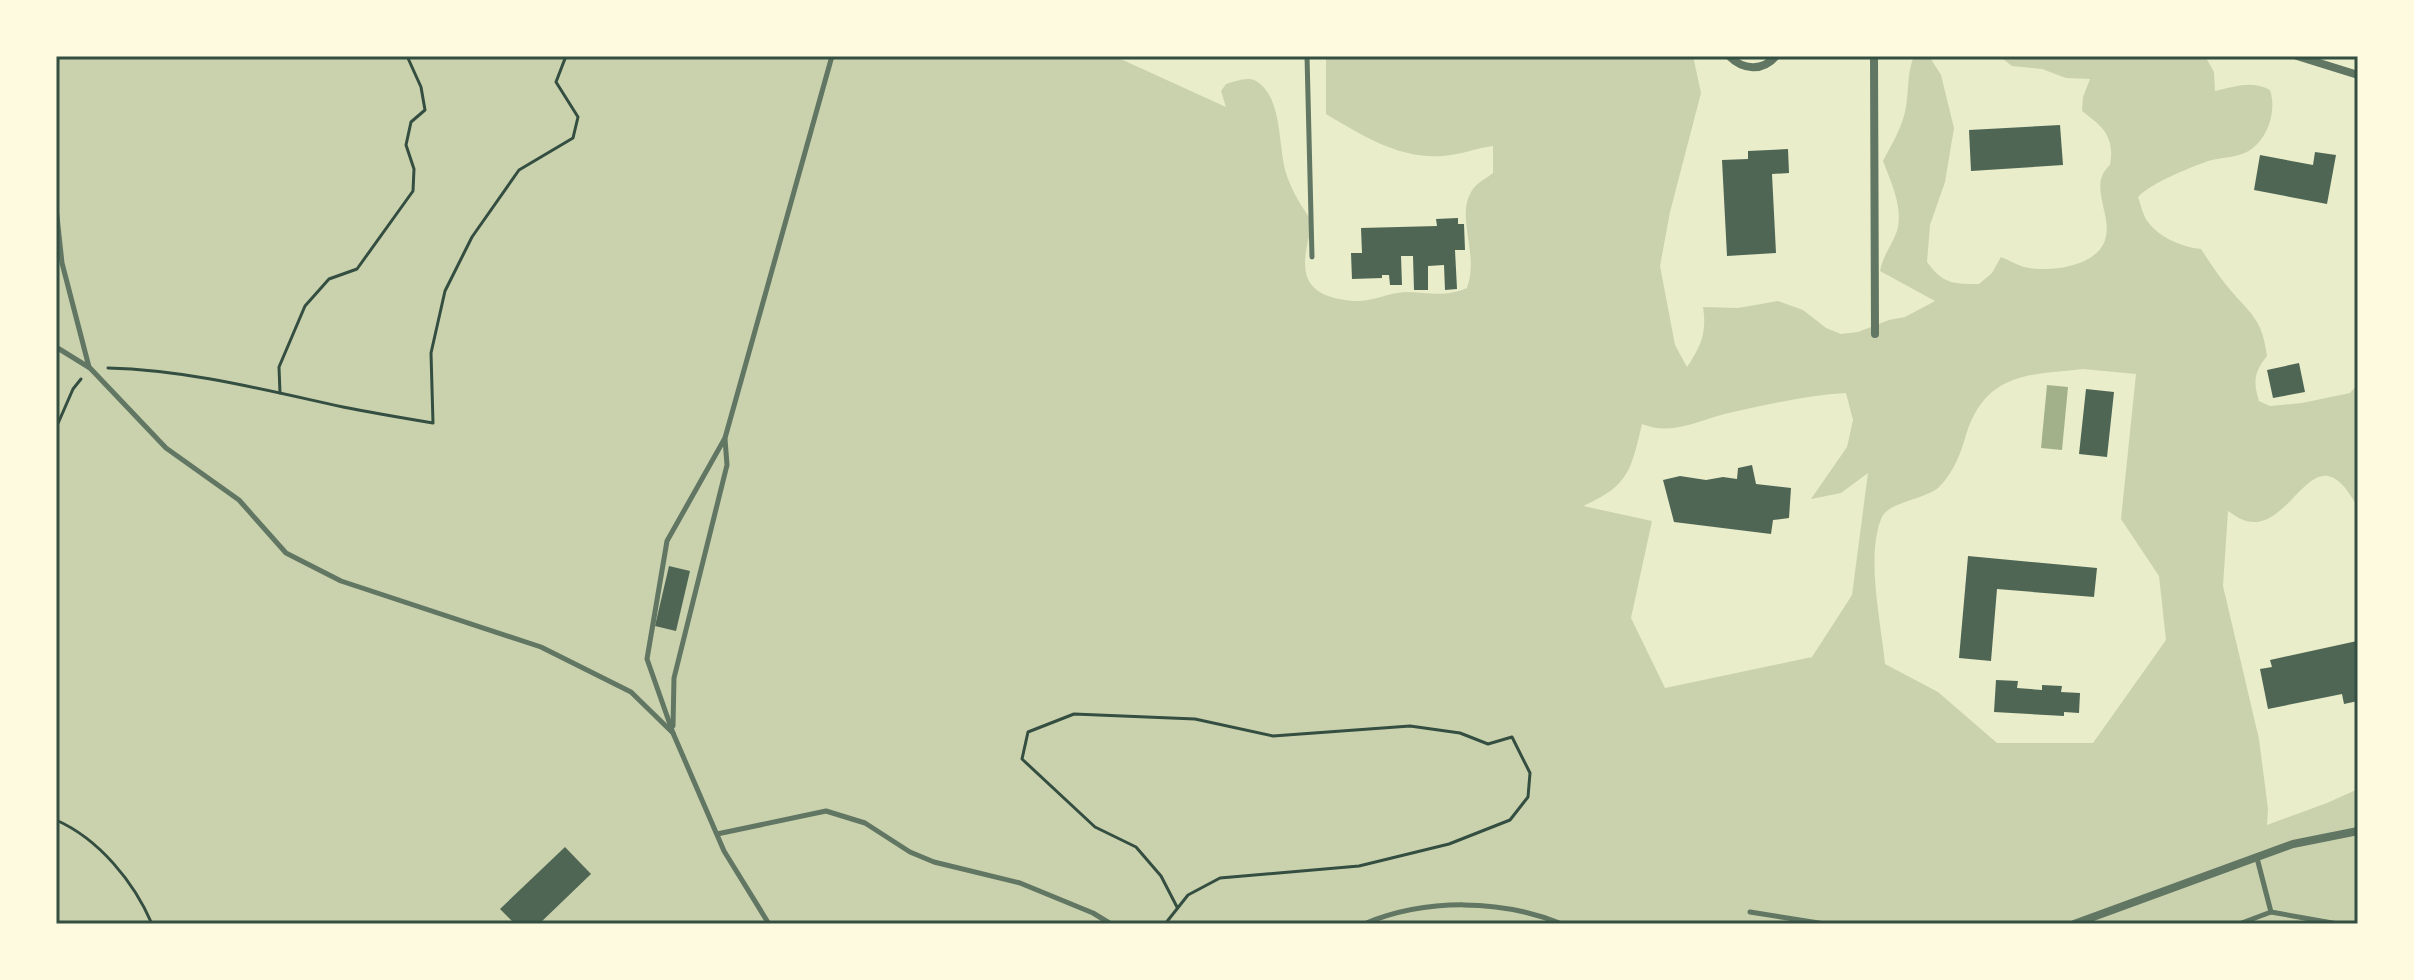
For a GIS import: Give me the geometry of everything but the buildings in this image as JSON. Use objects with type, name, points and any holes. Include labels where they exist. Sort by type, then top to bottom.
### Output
[{"type":"street","points":[[1729,56],[1736,63],[1754,68],[1763,66],[1776,56]]},
{"type":"street","points":[[1874,56],[1875,334]]},
{"type":"street","points":[[2297,56],[2358,75]]},
{"type":"street","points":[[2074,924],[2293,844],[2358,831]]},
{"type":"lane","points":[[56,71],[57,56]]},
{"type":"lane","points":[[769,924],[724,851],[673,733],[647,659],[667,541],[725,438],[832,56]]},
{"type":"lane","points":[[1307,56],[1312,257]]},
{"type":"lane","points":[[56,207],[62,263],[90,368]]},
{"type":"lane","points":[[56,347],[90,368],[166,448],[239,500],[286,553],[341,581],[541,647],[631,692],[673,733]]},
{"type":"lane","points":[[673,733],[674,678],[727,465],[725,438]]},
{"type":"lane","points":[[717,834],[826,811],[865,823],[910,852],[934,862],[1020,883],[1093,913],[1111,924]]},
{"type":"lane","points":[[2257,858],[2271,912]]},
{"type":"lane","points":[[1364,924],[1430,907],[1482,905],[1534,913],[1562,924]]},
{"type":"lane","points":[[1750,912],[1825,924]]},
{"type":"lane","points":[[2239,924],[2271,912],[2338,924]]},
{"type":"path","points":[[280,393],[279,367],[305,306],[329,279],[357,269],[413,191],[414,169],[406,145],[411,122],[425,110],[421,87],[407,56]]},
{"type":"path","points":[[56,428],[73,389],[90,368],[131,369],[192,377],[433,423],[431,353],[445,291],[472,237],[519,170],[573,138],[578,117],[556,82],[566,56]]},
{"type":"path","points":[[1165,924],[1188,895],[1220,878],[1359,866],[1449,844],[1510,820],[1528,797],[1530,773],[1521,750],[1512,737],[1488,744],[1460,733],[1410,726],[1273,736],[1195,719],[1074,714],[1028,732],[1022,759],[1095,827],[1136,847],[1161,876],[1177,907]]},
{"type":"path","points":[[56,820],[69,826],[104,854],[141,898],[152,924]]},
{"type":"shaded area","points":[[56,56],[1114,56],[1226,107],[1221,91],[1226,84],[1249,79],[1265,88],[1271,98],[1286,173],[1294,193],[1313,223],[1306,254],[1307,277],[1322,293],[1355,301],[1405,292],[1443,294],[1467,288],[1471,261],[1466,223],[1468,200],[1475,187],[1493,173],[1493,146],[1427,156],[1396,150],[1354,130],[1326,114],[1326,56],[1693,56],[1701,93],[1670,212],[1660,266],[1675,345],[1687,367],[1702,339],[1703,307],[1738,308],[1778,301],[1803,310],[1826,328],[1841,334],[1858,332],[1905,317],[1935,301],[1880,271],[1899,218],[1896,198],[1883,161],[1905,114],[1914,56],[1929,56],[1941,75],[1954,128],[1945,182],[1930,225],[1927,262],[1944,279],[1962,284],[1979,284],[1992,273],[2001,257],[2034,269],[2059,268],[2084,261],[2102,246],[2106,236],[2100,189],[2104,173],[2110,165],[2111,147],[2106,133],[2082,111],[2083,97],[2090,79],[2066,78],[2042,69],[2012,66],[1999,56],[2205,56],[2214,72],[2215,91],[2250,85],[2270,90],[2271,119],[2256,145],[2239,155],[2208,161],[2181,172],[2152,186],[2138,197],[2145,217],[2153,228],[2172,241],[2201,249],[2258,324],[2267,356],[2256,377],[2259,401],[2270,406],[2302,403],[2350,393],[2358,384],[2358,508],[2344,486],[2331,477],[2319,477],[2271,517],[2249,522],[2228,511],[2223,586],[2259,739],[2268,809],[2267,825],[2358,789],[2358,924],[56,924]],"holes":[[[2083,369],[2136,374],[2121,519],[2159,576],[2166,640],[2093,743],[1997,743],[1938,692],[1885,664],[1875,571],[1877,535],[1885,513],[1938,488],[1948,476],[1975,414],[1985,399],[1998,388],[2028,376]],[[1846,393],[1853,420],[1847,447],[1811,499],[1841,493],[1868,473],[1852,595],[1812,657],[1665,688],[1631,618],[1652,521],[1583,506],[1610,491],[1626,475],[1642,424],[1677,427],[1775,403]]]},
{"type":"shaded area","points":[[2047,385],[2068,387],[2062,450],[2041,448]]}]
